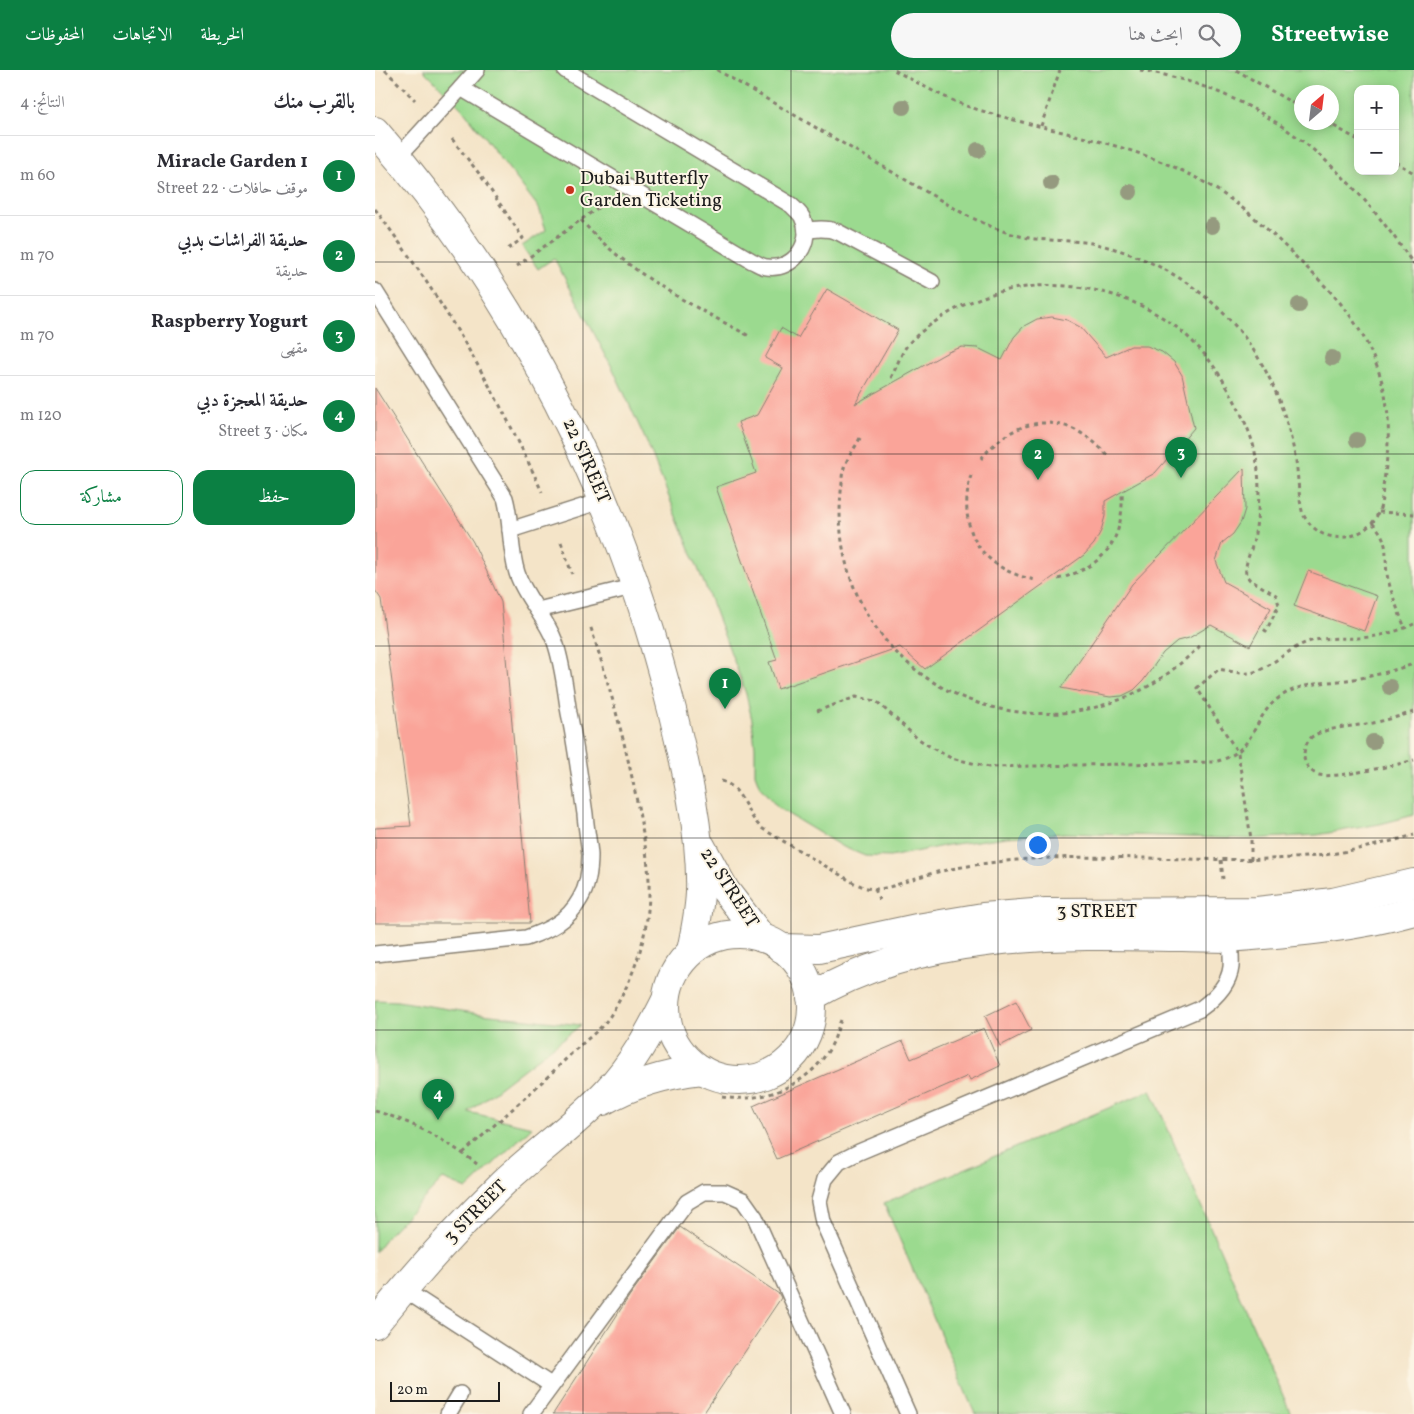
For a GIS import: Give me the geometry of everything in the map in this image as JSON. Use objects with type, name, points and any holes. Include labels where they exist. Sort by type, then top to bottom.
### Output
[{"type":"street","name":"22 STREET","points":[[375,131],[433,200],[466,245],[521,332],[565,415],[604,500],[636,586],[666,686],[688,786],[700,866],[697,924],[691,952]]},
{"type":"street","name":"22 STREET","points":[[697,838],[725,890],[771,943]]},
{"type":"street","name":"3 STREET","points":[[811,997],[839,982],[884,965],[912,956],[973,943],[1039,936],[1089,935],[1234,920],[1333,902],[1414,883]]},
{"type":"street","name":"3 STREET","points":[[771,943],[819,949],[917,928],[983,917],[1046,912],[1349,926],[1414,910]]},
{"type":"street","points":[[737,934],[771,943],[796,962],[806,978],[811,997],[811,1021],[803,1042],[789,1061],[770,1074],[747,1080],[739,1080],[724,1079],[702,1070],[686,1057],[673,1040],[667,1020],[666,1000],[670,981],[679,965],[691,952],[713,939],[737,934]]},
{"type":"street","name":"3 STREET","points":[[375,1324],[440,1248],[503,1184],[587,1111],[608,1090],[625,1069],[650,1031],[666,1000]]},
{"type":"street","name":"3 STREET","points":[[587,1111],[632,1087],[654,1079],[677,1073],[702,1070]]},
{"type":"lane","points":[[398,157],[477,70]]},
{"type":"lane","points":[[461,88],[752,261],[767,267],[781,266],[795,259],[804,246],[806,231],[802,216],[791,205],[565,70]]},
{"type":"lane","points":[[806,231],[828,229],[838,232],[932,282]]},
{"type":"lane","points":[[375,291],[505,498],[509,514],[512,552],[517,572],[526,592],[547,625],[555,642],[560,660],[577,757],[590,854],[589,877],[581,899],[567,917],[548,931],[527,938],[375,954]]},
{"type":"lane","points":[[510,530],[604,500]]},
{"type":"lane","points":[[537,610],[636,586]]},
{"type":"lane","points":[[907,1414],[823,1222],[819,1201],[825,1179],[839,1162],[859,1152],[1200,1009],[1219,992],[1231,968],[1234,920]]},
{"type":"lane","points":[[531,1414],[687,1202],[704,1192],[725,1192],[743,1200],[755,1216],[843,1414]]},
{"type":"lane","points":[[403,1289],[551,1385]]},
{"type":"lane","points":[[448,1414],[459,1394]]},
{"type":"path","points":[[385,70],[459,147],[523,238],[505,252]]},
{"type":"path","points":[[717,70],[989,226],[1012,234],[1094,243],[1127,252],[1158,266],[1187,283],[1214,304],[1237,328],[1257,356],[1273,386],[1292,441],[1302,512],[1310,524],[1320,533],[1334,537],[1348,537],[1361,532],[1372,524],[1379,512],[1388,452],[1389,422],[1384,392],[1376,364],[1363,336],[1347,311],[1327,288],[1272,233],[1219,192],[1190,174],[1159,160],[1127,149],[979,111],[942,96],[894,70]]},
{"type":"path","points":[[1041,126],[1059,70]]},
{"type":"path","points":[[1140,70],[1197,83],[1222,93],[1261,112],[1291,131],[1352,185],[1394,235],[1414,265]]},
{"type":"path","points":[[1236,70],[1294,104]]},
{"type":"path","points":[[1339,129],[1354,138]]},
{"type":"path","points":[[1399,164],[1414,173]]},
{"type":"path","points":[[510,260],[516,268],[627,186]]},
{"type":"path","points":[[581,220],[610,249],[650,280],[751,337]]},
{"type":"path","points":[[891,378],[906,347],[931,325],[958,307],[989,294],[1021,287],[1053,284],[1086,288],[1118,295],[1148,309],[1176,327],[1200,349],[1221,375],[1248,429],[1256,457],[1259,513],[1246,575],[1250,580],[1276,595],[1279,600],[1277,609],[1266,631],[1260,628]]},
{"type":"path","points":[[1231,407],[1236,404]]},
{"type":"path","points":[[981,459],[991,446],[1004,435],[1019,427],[1035,423],[1052,423],[1068,426],[1084,433],[1097,443],[1108,456]]},
{"type":"path","points":[[860,438],[843,469],[839,498],[840,529],[844,559],[853,588],[867,615],[885,640],[906,662],[930,680],[957,695],[985,706],[1015,712],[1045,714],[1084,710],[1131,695],[1156,682],[1180,665],[1201,645]]},
{"type":"path","points":[[971,475],[967,490],[968,522],[981,551],[1006,571],[1036,580]]},
{"type":"path","points":[[1058,580],[1074,575],[1089,567],[1113,543],[1120,527],[1123,509],[1122,492]]},
{"type":"path","points":[[1379,512],[1414,514]]},
{"type":"path","points":[[1372,524],[1378,529],[1386,543],[1386,567],[1389,582],[1405,628]]},
{"type":"path","points":[[1251,860],[1251,838],[1238,753],[1197,688],[1219,669],[1251,673],[1265,667],[1292,649],[1312,641],[1374,637],[1414,624]]},
{"type":"path","points":[[817,711],[856,697],[871,699],[884,706],[917,738],[934,749],[951,758],[989,767],[1214,762],[1238,753],[1247,744],[1271,704],[1290,691],[1302,686],[1389,672],[1414,664]]},
{"type":"path","points":[[1045,707],[1045,714]]},
{"type":"path","points":[[1414,712],[1376,722],[1322,732],[1311,737],[1305,746],[1304,758],[1309,769],[1318,775],[1330,776],[1399,765],[1414,760]]},
{"type":"path","points":[[688,786],[716,780],[731,785],[737,791],[748,813],[757,824],[777,838],[864,888],[887,888],[921,876],[989,863],[1067,858],[1221,860],[1294,858],[1329,854],[1414,835]]},
{"type":"path","points":[[1221,860],[1223,888],[1242,887],[1234,920]]},
{"type":"path","points":[[712,1095],[749,1099],[767,1096],[783,1090],[812,1071],[823,1058],[833,1043],[841,1018]]},
{"type":"path","points":[[375,1111],[394,1116],[424,1129],[463,1153],[503,1184]]},
{"type":"green space","points":[[423,70],[1414,70],[1414,815],[1380,824],[1317,835],[1251,839],[1065,833],[1006,837],[948,845],[890,857],[865,856],[841,846],[778,808],[760,787],[755,774],[752,720],[746,694],[708,593],[647,443],[613,369],[554,258],[538,269],[522,246],[546,230],[539,208],[465,112]]},
{"type":"green space","points":[[375,1000],[397,1001],[481,1014],[581,1025],[468,1112],[532,1127],[467,1189],[443,1179],[388,1235],[375,1252]]},
{"type":"green space","points":[[1151,1090],[1291,1414],[975,1414],[884,1203]]},
{"type":"building","points":[[827,289],[898,330],[855,404],[948,352],[962,347],[978,348],[1002,360],[1014,337],[1024,326],[1037,319],[1052,317],[1067,320],[1080,327],[1106,357],[1131,346],[1147,346],[1162,352],[1174,362],[1182,375],[1194,428],[1155,473],[1105,501],[1105,516],[1101,531],[1094,544],[1084,555],[925,669],[900,647],[778,689],[769,662],[777,660],[716,487],[756,473],[738,422],[757,415],[783,368],[765,358],[781,328],[798,338]]},
{"type":"building","points":[[375,388],[473,542],[501,602],[530,923],[375,923],[375,828],[411,826],[381,599],[375,590]]},
{"type":"building","points":[[1244,468],[1245,509],[1241,522],[1233,534],[1222,543],[1216,561],[1224,582],[1271,608],[1250,646],[1211,625],[1189,638],[1177,641],[1163,653],[1143,681],[1134,690],[1122,696],[1110,697],[1061,688],[1132,584]]},
{"type":"building","points":[[1308,571],[1377,596],[1364,631],[1294,606]]},
{"type":"building","points":[[1016,1001],[1031,1030],[1000,1046],[985,1016]]},
{"type":"building","points":[[984,1028],[1000,1066],[970,1080],[968,1076],[777,1159],[753,1106],[903,1041],[911,1059]]},
{"type":"building","points":[[680,1227],[779,1294],[781,1298],[703,1414],[553,1414],[630,1295]]},
{"type":"place","name":"Dubai Butterfly Garden Ticketing","points":[[570,190]]},
{"type":"place","name":"Raspberry Yogurt","points":[[1181,478]]},
{"type":"place","name":"حديقة الفراشات بدبي","points":[[1038,480]]},
{"type":"place","name":"Miracle Garden 1","points":[[725,709]]},
{"type":"place","name":"حديقة المعجزة دبي","points":[[438,1120]]}]
